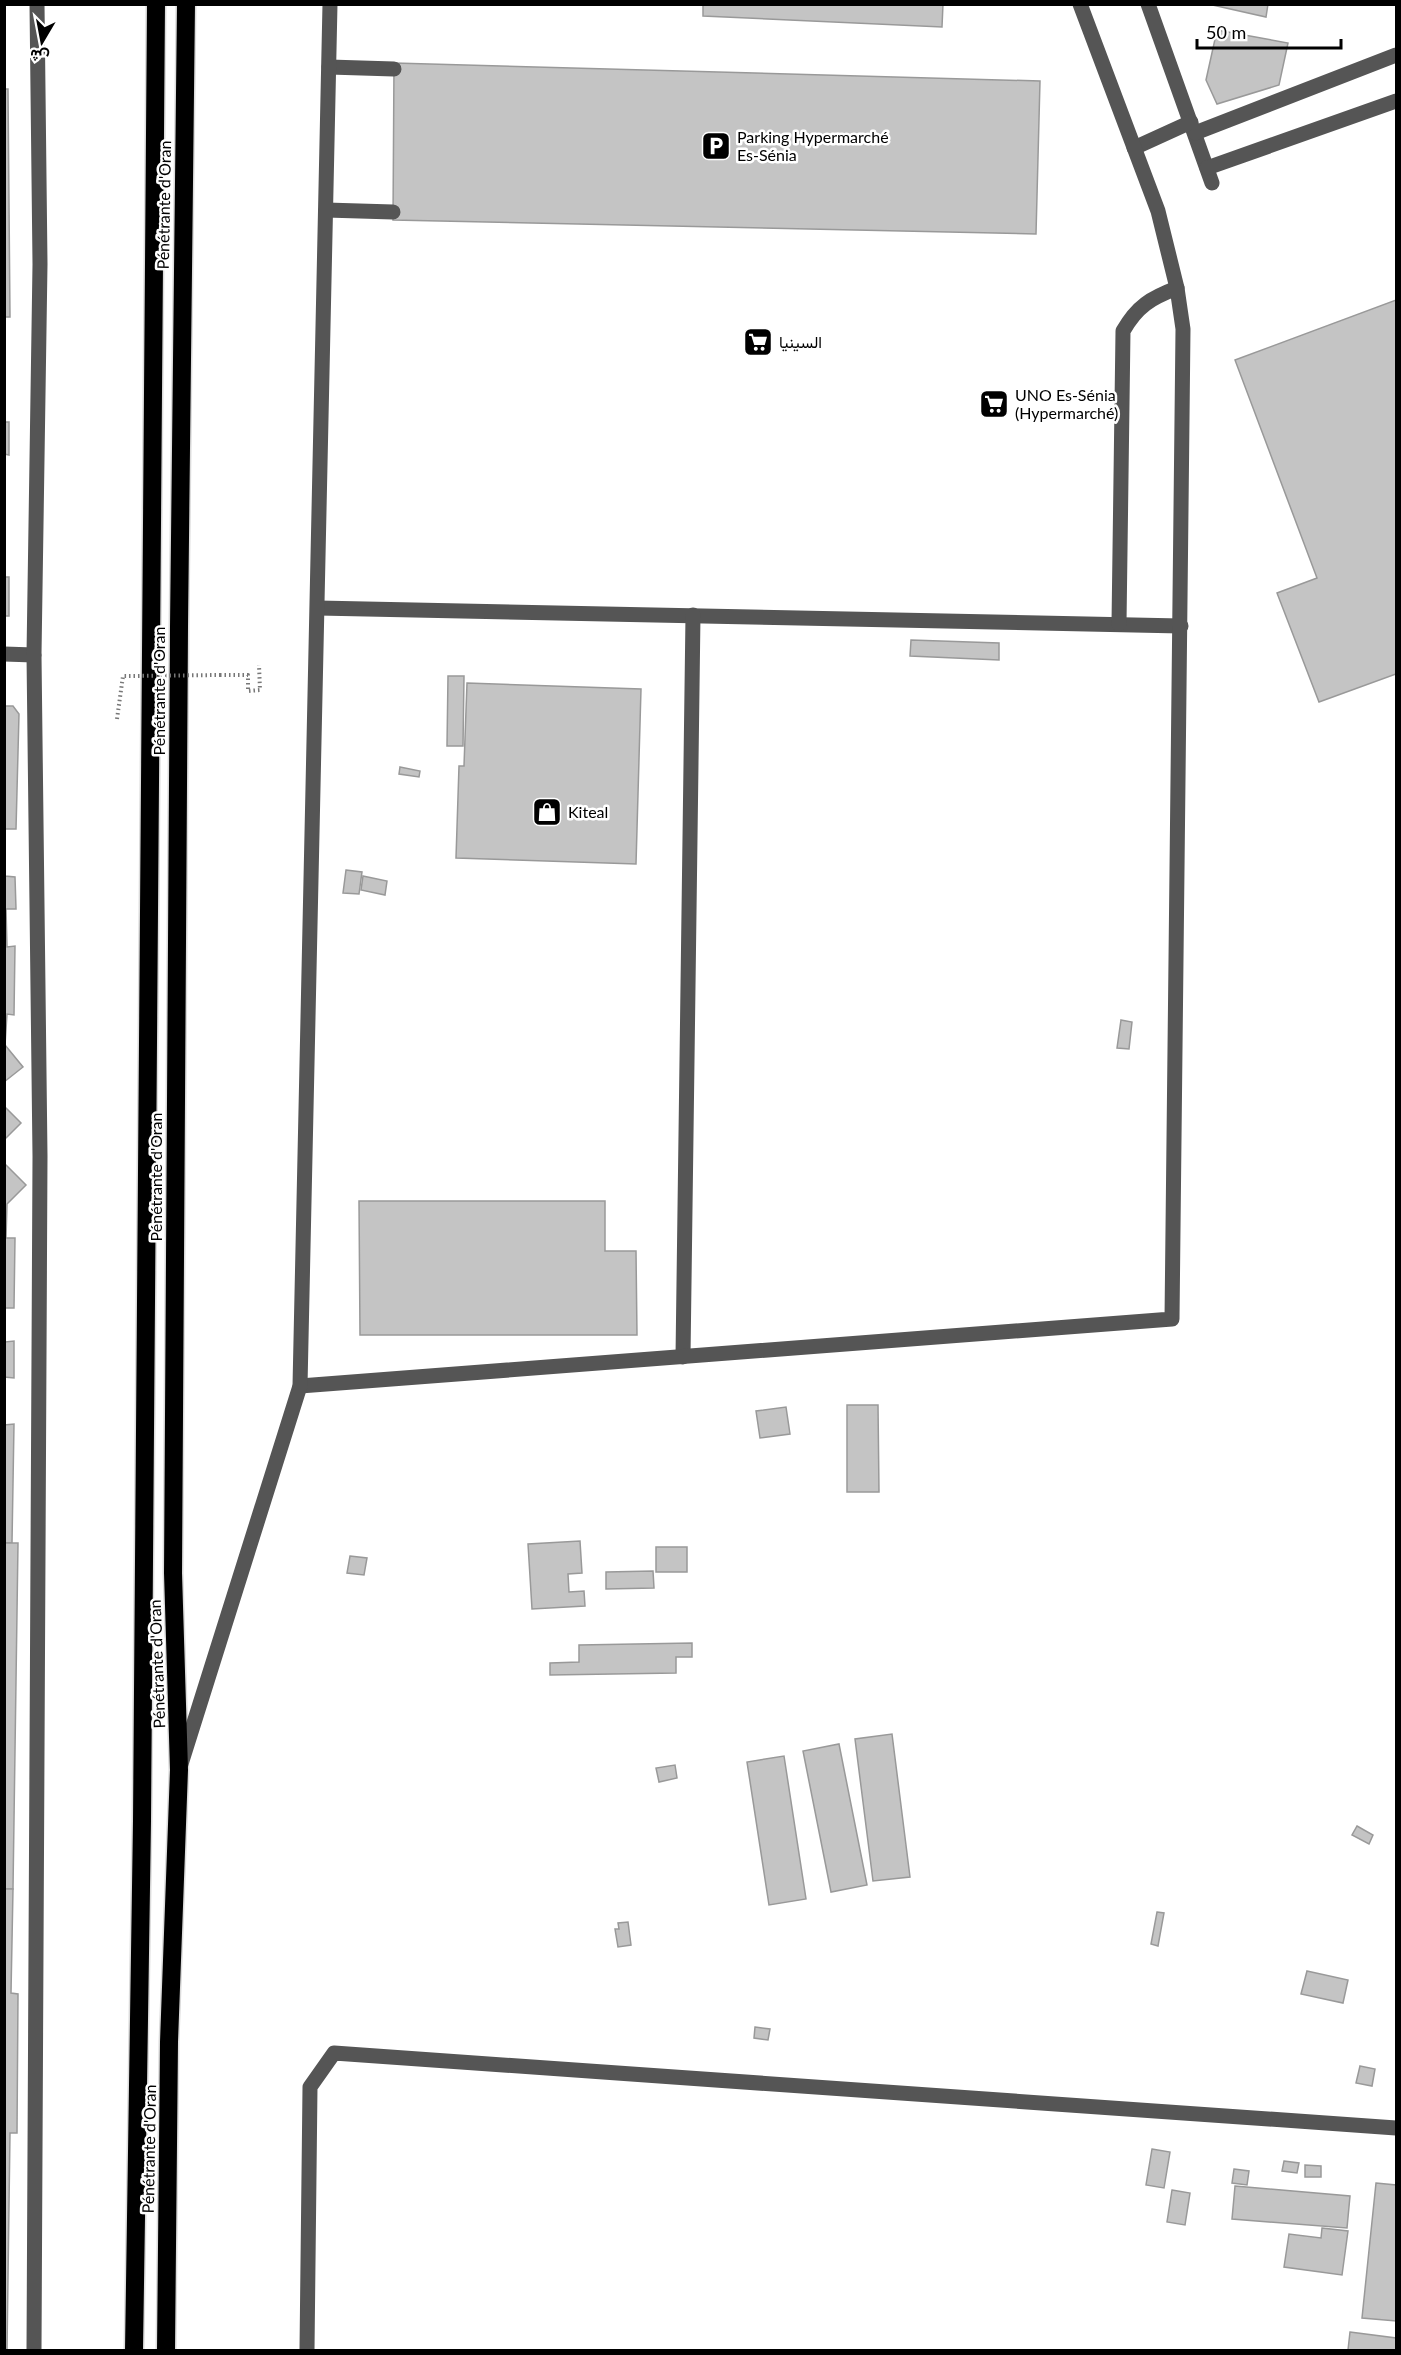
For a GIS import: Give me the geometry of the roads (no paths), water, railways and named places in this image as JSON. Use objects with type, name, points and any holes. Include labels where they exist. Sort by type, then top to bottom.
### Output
[{"type":"highway","name":"Pénétrante d'Oran","points":[[134,2350],[142,1809],[156,4]]},
{"type":"highway","name":"Pénétrante d'Oran","points":[[166,2350],[169,2042],[179,1770],[173,1562],[179,615],[186,4]]},
{"type":"street","points":[[34,2350],[40,1156],[34,654],[40,264],[38,4]]},
{"type":"street","points":[[179,1770],[300,1386],[330,4]]},
{"type":"street","points":[[300,1386],[1172,1319],[1183,329],[1177,288],[1158,211],[1080,4]]},
{"type":"street","points":[[1148,4],[1212,183]]},
{"type":"street","points":[[1134,148],[1396,55]]},
{"type":"street","points":[[329,68],[394,69]]},
{"type":"street","points":[[1207,168],[1396,101]]},
{"type":"street","points":[[326,210],[393,212]]},
{"type":"street","points":[[1119,624],[1124,331],[1133,314],[1157,296],[1177,288]]},
{"type":"street","points":[[318,608],[1181,626]]},
{"type":"street","points":[[683,1357],[693,615]]},
{"type":"street","points":[[4,654],[34,654]]},
{"type":"street","points":[[307,2350],[310,2087],[334,2053],[1396,2128]]},
{"type":"place","name":"Parking Hypermarché Es-Sénia","points":[[716,146]]},
{"type":"place","name":"السينيا","points":[[758,342]]},
{"type":"place","name":"UNO Es-Sénia (Hypermarché)","points":[[994,404]]},
{"type":"place","name":"Kiteal","points":[[547,812]]}]
